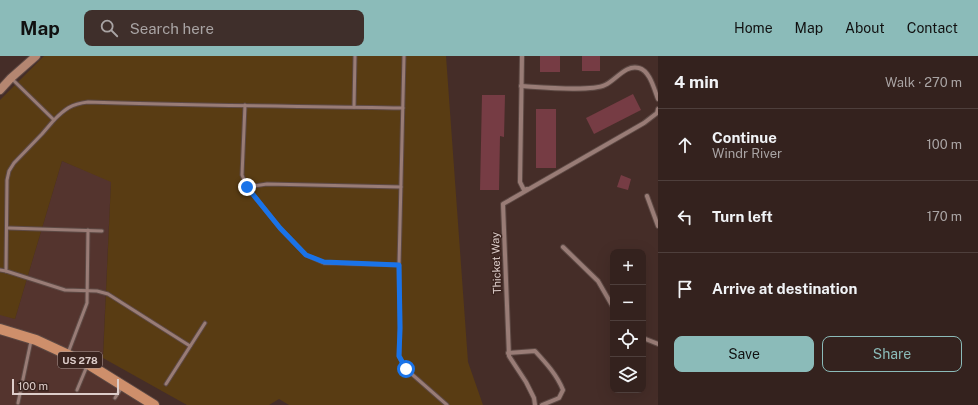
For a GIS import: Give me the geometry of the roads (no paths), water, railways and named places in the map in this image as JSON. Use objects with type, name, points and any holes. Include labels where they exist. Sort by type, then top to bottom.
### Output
[{"type":"main road","name":"US 278","points":[[0,328],[32,339],[88,364],[154,405]]},
{"type":"street","points":[[0,90],[36,56]]},
{"type":"street","points":[[522,56],[520,182],[524,190],[531,188]]},
{"type":"street","points":[[521,86],[593,88],[604,85],[630,68],[640,68],[648,75],[658,99]]},
{"type":"street","name":"Thicket Way","points":[[508,354],[503,204],[644,123],[657,113],[658,109]]},
{"type":"street","points":[[647,196],[658,226]]},
{"type":"street","points":[[563,247],[598,281],[610,302]]},
{"type":"street","points":[[646,339],[658,344]]},
{"type":"street","points":[[535,405],[534,398],[526,382],[508,354],[535,351],[547,363],[560,382],[563,390],[559,398],[542,405]]},
{"type":"lane","points":[[354,107],[355,56]]},
{"type":"lane","points":[[404,56],[399,265],[399,356],[406,369],[447,405]]},
{"type":"lane","points":[[11,78],[54,120]]},
{"type":"lane","points":[[6,272],[9,171],[14,163],[54,120],[66,109],[76,104],[88,102],[162,105],[402,108]]},
{"type":"lane","points":[[245,105],[242,175],[247,187],[280,228],[306,255],[324,262],[399,265]]},
{"type":"lane","points":[[247,187],[267,184],[401,187]]},
{"type":"lane","points":[[8,228],[102,231]]},
{"type":"lane","points":[[67,355],[85,312],[87,303],[88,230]]},
{"type":"lane","points":[[0,270],[65,290],[88,290],[108,294],[190,346]]},
{"type":"lane","points":[[166,384],[205,323]]},
{"type":"lane","points":[[18,403],[32,339]]},
{"type":"lane","points":[[76,390],[88,364]]},
{"type":"lane","points":[[115,398],[123,385]]}]
